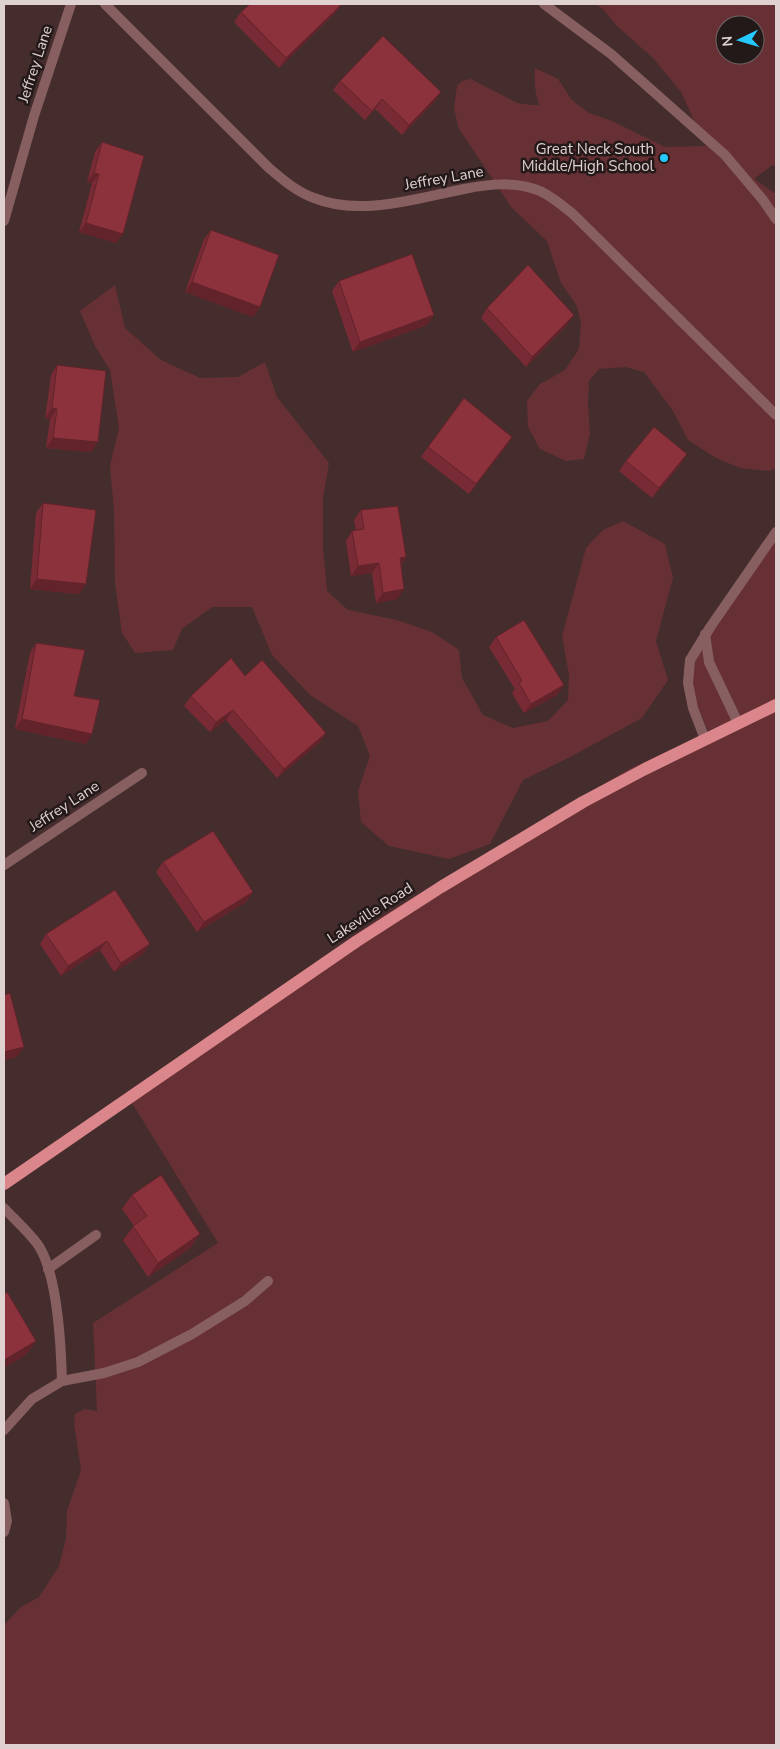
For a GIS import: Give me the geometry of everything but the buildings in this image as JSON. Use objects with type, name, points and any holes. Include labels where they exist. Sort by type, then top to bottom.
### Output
[{"type":"main road","name":"Lakeville Road","points":[[4,1184],[349,946],[485,859],[575,807],[705,739],[776,705]]},
{"type":"street","name":"Jeffrey Lane","points":[[4,221],[29,132],[71,4]]},
{"type":"street","name":"Jeffrey Lane","points":[[105,4],[270,168],[284,180],[313,198],[338,205],[368,207],[480,186],[509,184],[532,189],[550,196],[574,216],[776,415]]},
{"type":"street","points":[[544,4],[611,54],[725,155],[763,200],[776,219]]},
{"type":"street","points":[[705,739],[694,708],[688,683],[690,660],[705,634],[776,532]]},
{"type":"street","points":[[705,634],[709,662],[738,723]]},
{"type":"street","name":"Jeffrey Lane","points":[[4,865],[142,773]]},
{"type":"street","points":[[4,1208],[40,1248],[48,1269],[60,1338],[62,1381]]},
{"type":"street","points":[[48,1269],[96,1235]]},
{"type":"street","points":[[4,1430],[32,1399],[62,1381],[104,1373],[138,1362],[215,1320],[245,1301],[268,1281]]},
{"type":"street","points":[[4,1503],[7,1521],[4,1532]]},
{"type":"shaded area","points":[[596,4],[776,4],[776,165],[771,166],[754,179],[776,194],[776,468],[769,471],[740,468],[716,458],[688,440],[673,411],[644,372],[625,367],[599,369],[589,381],[590,434],[584,459],[566,461],[540,449],[528,427],[527,401],[540,384],[565,370],[579,349],[581,323],[577,306],[561,283],[547,241],[512,208],[458,127],[454,107],[457,86],[462,81],[471,79],[517,103],[539,105],[535,87],[535,68],[558,79],[572,100],[589,113],[612,121],[665,147],[706,146],[681,92],[653,58],[617,26],[603,9]]},
{"type":"shaded area","points":[[115,285],[125,328],[161,360],[200,378],[238,377],[265,362],[277,397],[329,463],[323,498],[323,547],[327,591],[348,610],[397,620],[432,632],[459,650],[462,678],[483,715],[513,728],[548,721],[568,700],[569,675],[562,636],[586,548],[603,530],[623,521],[665,544],[673,578],[656,641],[668,680],[642,718],[523,780],[490,844],[449,859],[389,846],[361,822],[358,791],[370,756],[358,726],[310,695],[272,655],[252,607],[212,607],[182,629],[173,650],[135,653],[122,633],[115,583],[114,511],[110,466],[119,428],[110,370],[95,346],[80,311]]},
{"type":"shaded area","points":[[776,540],[776,700],[708,731],[697,705],[692,679],[695,657]]},
{"type":"shaded area","points":[[776,701],[776,1745],[4,1745],[4,1625],[21,1607],[39,1597],[59,1566],[66,1538],[67,1511],[81,1470],[74,1424],[75,1414],[84,1409],[97,1411],[93,1323],[218,1243],[126,1093],[387,913],[629,769]]},
{"type":"place","name":"Great Neck South Middle/High School","points":[[664,158]]}]
